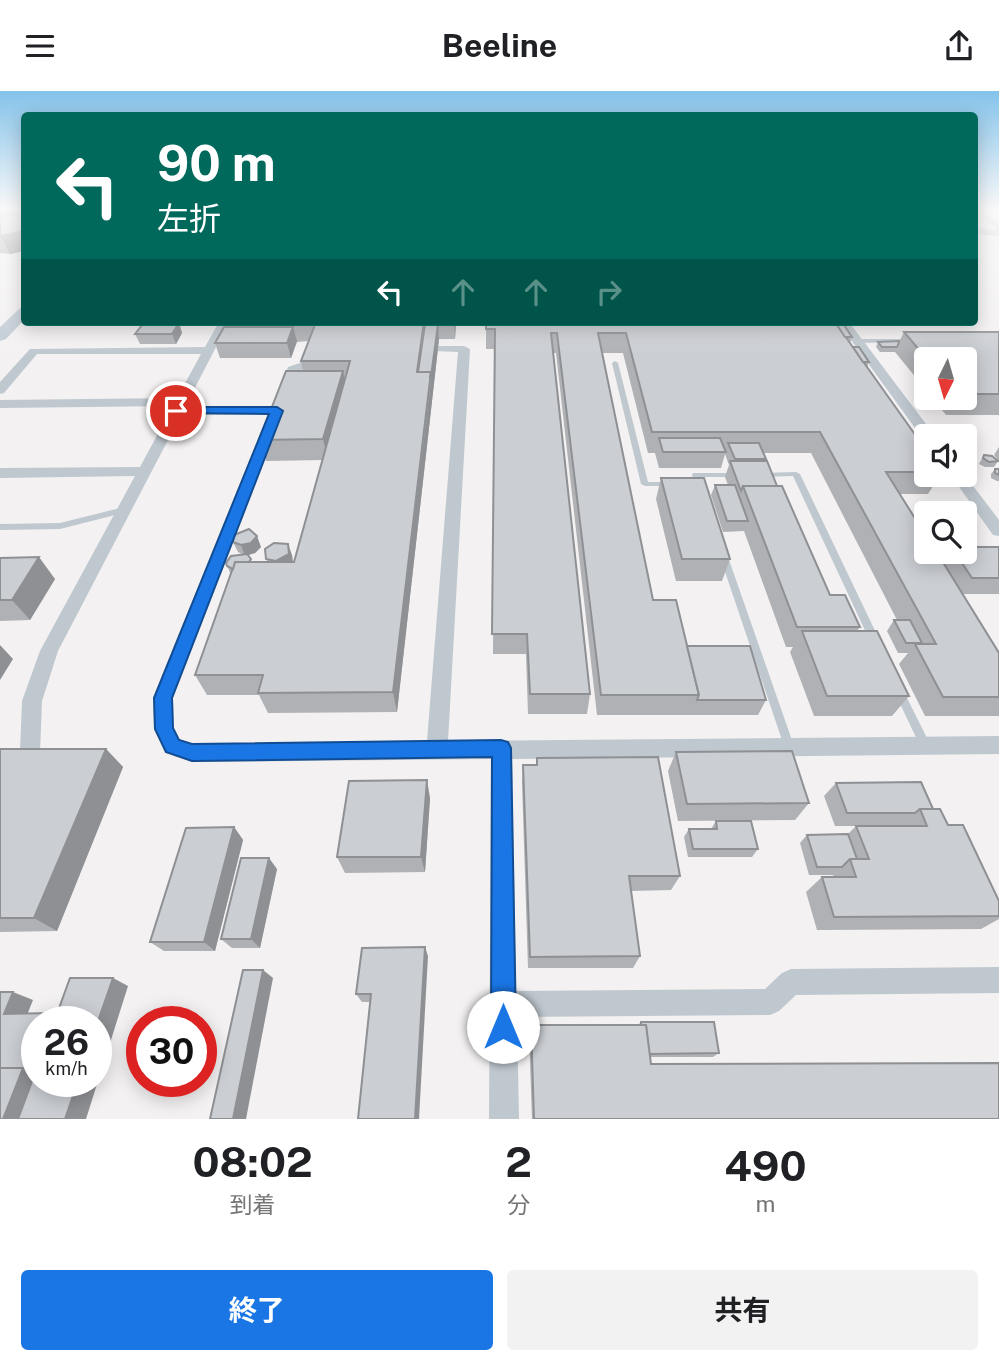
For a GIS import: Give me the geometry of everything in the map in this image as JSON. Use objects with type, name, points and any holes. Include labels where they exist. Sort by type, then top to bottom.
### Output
[{"type":"street","points":[[0,335],[21,315]]},
{"type":"street","points":[[30,753],[32,701],[49,651],[222,326]]},
{"type":"street","points":[[846,326],[919,424]]},
{"type":"street","points":[[317,349],[310,349],[304,367],[294,367],[163,698],[164,729],[172,746],[192,753],[999,745]]},
{"type":"street","points":[[438,349],[464,349],[438,749]]},
{"type":"street","points":[[0,390],[34,352],[209,350]]},
{"type":"street","points":[[0,404],[179,406],[277,411]]},
{"type":"street","points":[[0,473],[144,471]]},
{"type":"street","points":[[967,487],[999,531]]},
{"type":"street","points":[[501,748],[504,1119]]},
{"type":"street","points":[[503,1003],[770,1002],[791,982],[999,980]]},
{"type":"lane","points":[[858,341],[922,341]]},
{"type":"lane","points":[[615,363],[645,484],[699,484]]},
{"type":"lane","points":[[703,497],[696,475],[796,474],[878,647]]},
{"type":"lane","points":[[0,527],[60,526],[124,510]]},
{"type":"lane","points":[[721,549],[789,746]]},
{"type":"lane","points":[[895,684],[925,745]]},
{"type":"building","points":[[141,326],[177,326],[172,334],[135,334]]},
{"type":"building","points":[[314,326],[423,326],[417,372],[431,372],[393,692],[258,693],[263,675],[195,675],[235,562],[294,562],[350,361],[301,361]]},
{"type":"building","points":[[425,326],[438,326],[431,377],[431,372],[418,372]]},
{"type":"building","points":[[486,326],[838,326],[914,433],[914,472],[886,472],[914,517],[914,564],[944,564],[999,653],[999,697],[943,697],[915,644],[936,644],[820,432],[652,432],[626,333],[598,333],[653,600],[676,600],[699,695],[601,695],[557,333],[551,333],[590,694],[530,694],[527,634],[492,634],[495,329],[486,329]]},
{"type":"building","points":[[838,326],[845,326],[852,337],[845,337]]},
{"type":"building","points":[[224,327],[293,327],[287,343],[215,343]]},
{"type":"building","points":[[904,332],[999,332],[999,394],[977,394],[977,347],[917,347]]},
{"type":"building","points":[[899,341],[897,347],[882,347],[878,342]]},
{"type":"building","points":[[853,347],[859,347],[869,362],[863,362]]},
{"type":"building","points":[[286,371],[343,371],[323,439],[259,440]]},
{"type":"building","points":[[659,438],[720,438],[726,452],[663,452]]},
{"type":"building","points":[[728,443],[759,443],[766,459],[735,459]]},
{"type":"building","points":[[984,455],[992,456],[998,461],[989,462],[983,458]]},
{"type":"building","points":[[730,461],[767,461],[777,486],[743,486],[741,491]]},
{"type":"building","points":[[661,478],[704,478],[730,559],[682,559]]},
{"type":"building","points":[[715,485],[735,485],[748,521],[727,521]]},
{"type":"building","points":[[743,486],[782,486],[830,595],[845,595],[860,627],[797,627]]},
{"type":"building","points":[[249,529],[257,536],[251,543],[241,545],[233,542],[234,535]]},
{"type":"building","points":[[274,543],[288,544],[289,554],[276,561],[266,559],[265,549]]},
{"type":"building","points":[[977,547],[999,547],[999,578],[972,578],[963,564],[977,564]]},
{"type":"building","points":[[247,554],[251,559],[249,562],[235,562],[233,569],[227,566],[231,556]]},
{"type":"building","points":[[39,557],[12,600],[0,600],[0,558]]},
{"type":"building","points":[[894,620],[910,620],[922,643],[906,643]]},
{"type":"building","points":[[802,631],[877,631],[909,696],[827,696]]},
{"type":"building","points":[[687,646],[750,646],[766,700],[697,700],[699,695]]},
{"type":"building","points":[[0,749],[106,749],[34,918],[0,918]]},
{"type":"building","points":[[792,751],[809,803],[687,804],[676,752]]},
{"type":"building","points":[[658,757],[680,876],[629,876],[640,956],[530,957],[523,765],[537,765],[537,758]]},
{"type":"building","points":[[427,780],[421,857],[337,857],[349,781]]},
{"type":"building","points":[[921,782],[933,809],[920,809],[915,813],[847,813],[836,783]]},
{"type":"building","points":[[920,809],[940,809],[948,825],[963,825],[999,901],[999,916],[834,917],[822,877],[856,877],[850,859],[869,859],[856,826],[927,826]]},
{"type":"building","points":[[716,821],[751,821],[758,849],[693,849],[689,829],[717,829]]},
{"type":"building","points":[[234,827],[204,942],[150,942],[186,828]]},
{"type":"building","points":[[848,834],[857,859],[850,859],[842,867],[817,867],[807,835]]},
{"type":"building","points":[[241,858],[269,858],[251,939],[221,939]]},
{"type":"building","points":[[425,947],[415,1119],[358,1119],[371,994],[356,994],[362,948]]},
{"type":"building","points":[[243,970],[263,970],[233,1119],[210,1119]]},
{"type":"building","points":[[70,978],[113,978],[103,1006],[60,1006]]},
{"type":"building","points":[[0,992],[13,992],[4,1014],[21,1014],[21,1068],[0,1068]]},
{"type":"building","points":[[641,1022],[714,1022],[719,1053],[649,1054],[646,1025],[641,1025]]},
{"type":"building","points":[[531,1025],[646,1025],[651,1064],[999,1063],[999,1119],[534,1119]]},
{"type":"building","points":[[0,1068],[21,1068],[3,1119],[0,1119]]},
{"type":"building","points":[[26,1097],[73,1097],[65,1119],[18,1119]]},
{"type":"route","points":[[176,411],[277,411],[163,698],[164,729],[172,746],[192,753],[501,748],[503,1027]]}]
